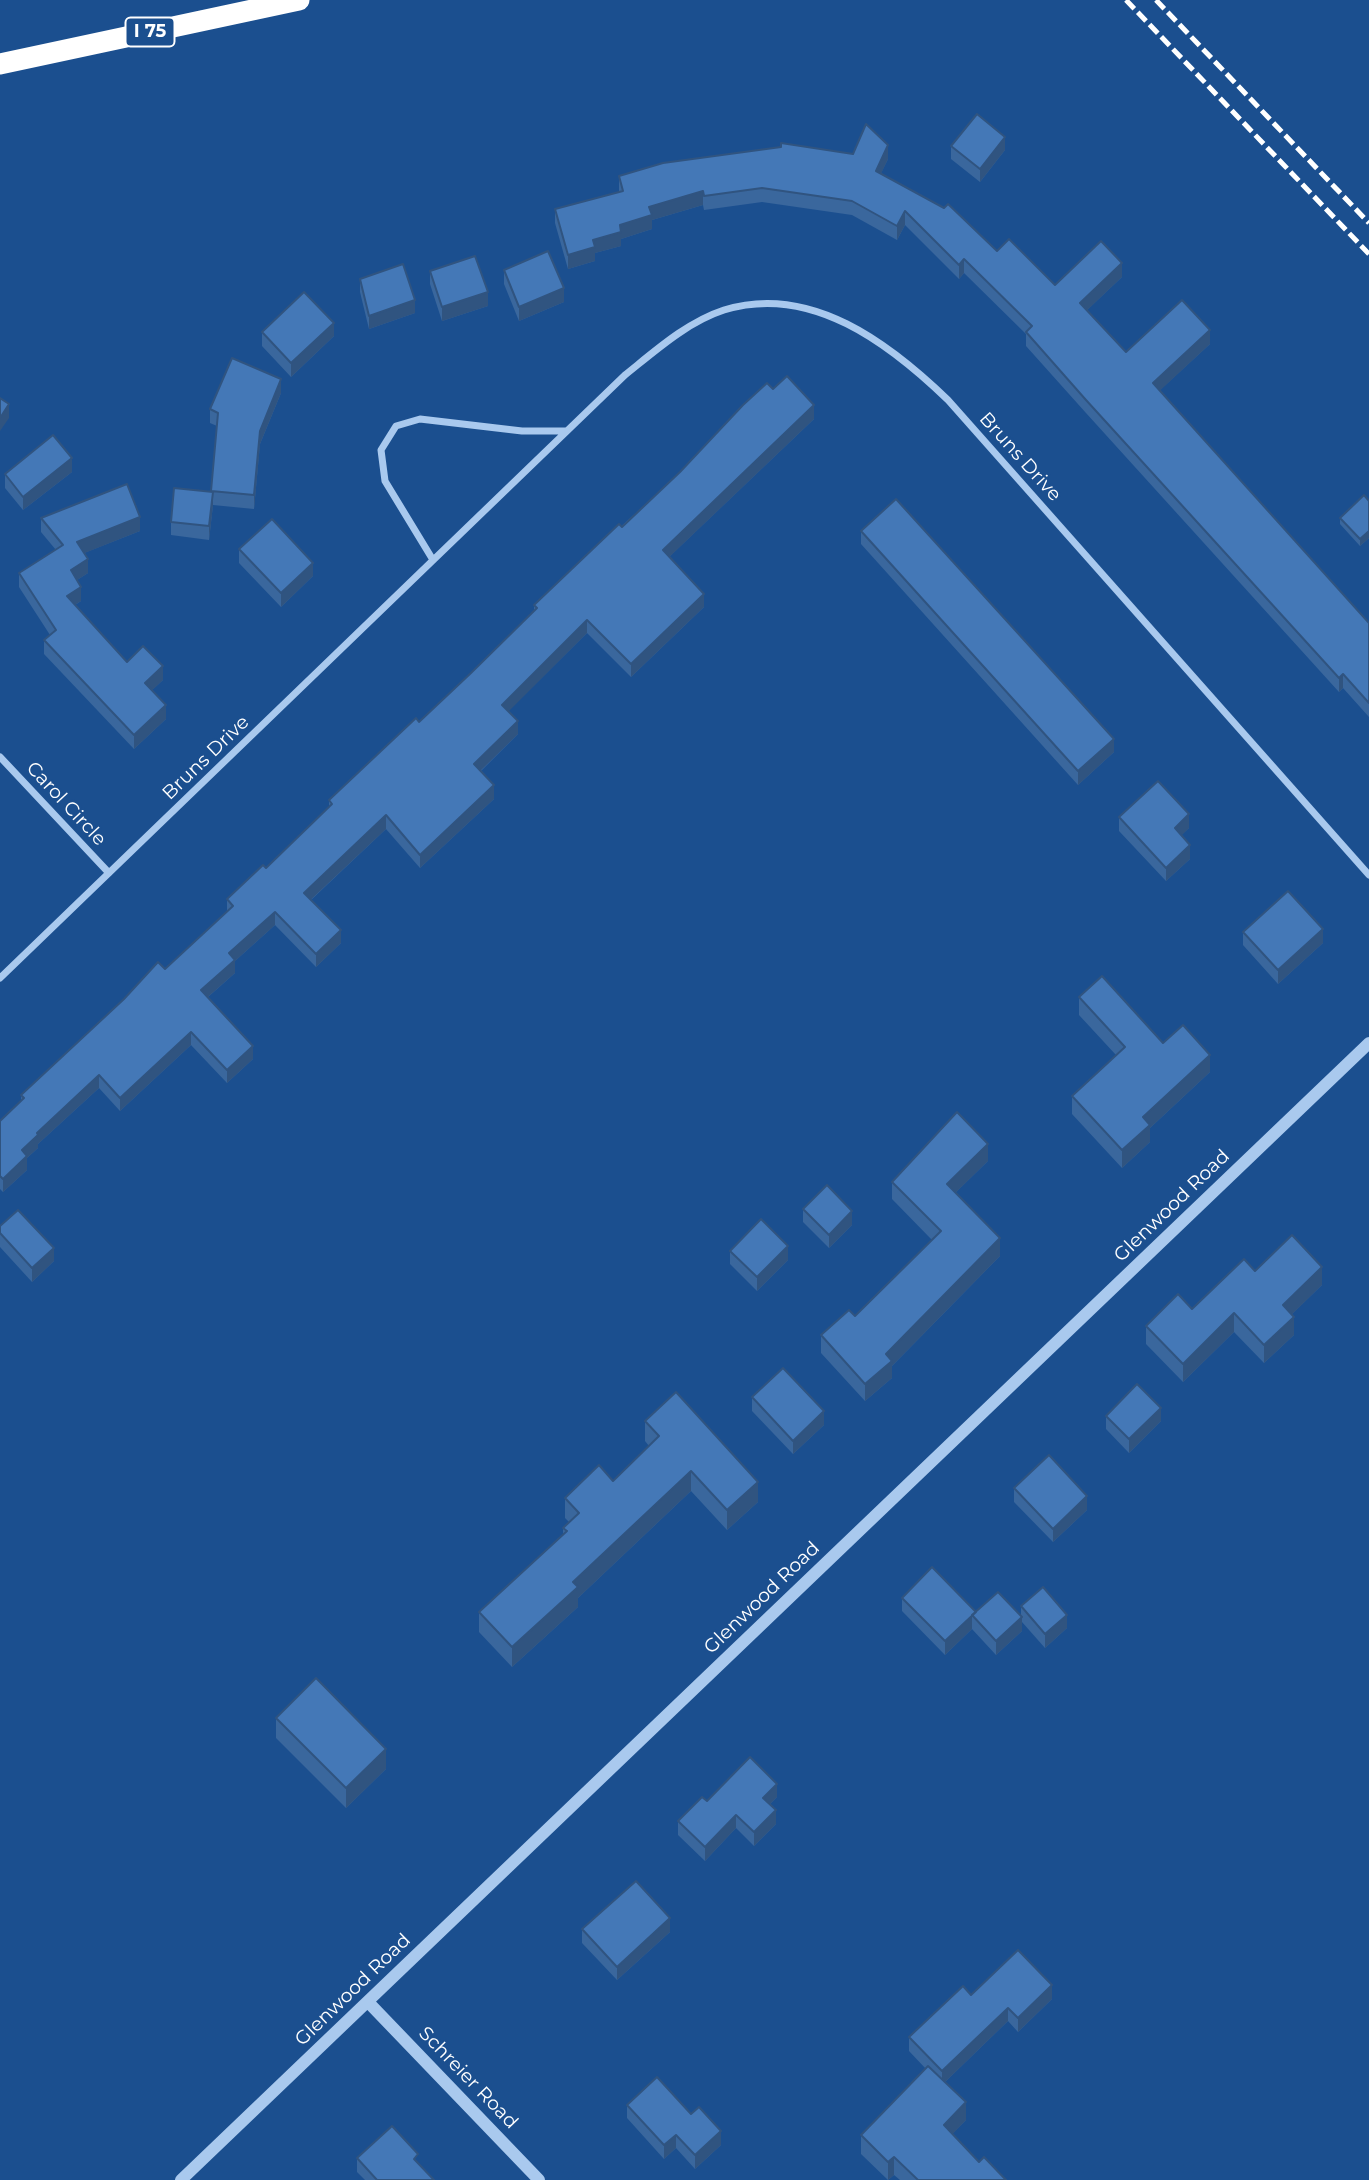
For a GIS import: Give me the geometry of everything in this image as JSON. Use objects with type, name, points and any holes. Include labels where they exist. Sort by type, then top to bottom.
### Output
[{"type":"highway","name":"I 75","points":[[0,64],[299,0]]},
{"type":"street","name":"Bruns Drive","points":[[0,978],[625,375],[662,345],[724,310],[761,304],[810,310],[833,317],[876,339],[914,367],[948,400],[1369,875]]},
{"type":"street","points":[[433,560],[385,481],[381,450],[396,426],[420,419],[522,431],[566,431]]},
{"type":"street","name":"Carol Circle","points":[[0,757],[110,873]]},
{"type":"street","name":"Glenwood Road","points":[[181,2180],[369,2003],[1369,1043]]},
{"type":"street","name":"Schreier Road","points":[[369,2003],[539,2180]]},
{"type":"building","points":[[977,114],[1005,137],[980,169],[951,146]]},
{"type":"building","points":[[866,124],[888,145],[876,171],[944,208],[948,204],[997,251],[1009,239],[1055,285],[1101,241],[1122,263],[1080,303],[1126,352],[1182,300],[1210,330],[1153,383],[1369,623],[1369,703],[1343,674],[1339,678],[1086,400],[1026,332],[1032,326],[964,259],[959,265],[905,211],[897,226],[852,201],[762,188],[704,196],[703,191],[649,207],[652,215],[620,225],[621,232],[593,240],[595,247],[568,255],[555,209],[623,191],[619,176],[663,163],[781,147],[781,143],[853,154]]},
{"type":"building","points":[[548,251],[564,288],[519,307],[504,270]]},
{"type":"building","points":[[475,256],[488,292],[442,307],[430,271]]},
{"type":"building","points":[[403,264],[415,300],[369,316],[360,279]]},
{"type":"building","points":[[304,292],[334,323],[291,363],[262,332]]},
{"type":"building","points":[[232,358],[281,379],[260,431],[254,495],[211,491],[218,413],[210,409]]},
{"type":"building","points":[[787,376],[814,405],[663,550],[704,594],[631,664],[587,620],[502,705],[518,721],[474,764],[494,785],[420,855],[386,815],[304,893],[341,930],[316,954],[275,912],[229,953],[235,960],[201,990],[253,1046],[227,1070],[191,1032],[120,1098],[99,1075],[37,1133],[22,1150],[27,1156],[3,1179],[0,1176],[0,1121],[24,1098],[21,1095],[124,999],[158,962],[165,969],[233,906],[227,899],[263,865],[266,868],[332,804],[329,800],[416,718],[419,722],[471,673],[537,608],[534,605],[619,524],[622,527],[680,472],[743,405],[767,383],[773,389]]},
{"type":"building","points":[[0,398],[9,404],[0,418]]},
{"type":"building","points":[[53,435],[72,458],[23,497],[5,474]]},
{"type":"building","points":[[127,484],[140,517],[77,542],[88,559],[71,570],[81,587],[67,596],[127,662],[143,646],[163,666],[145,683],[166,705],[134,735],[44,640],[56,630],[19,573],[63,545],[41,518]]},
{"type":"building","points":[[174,488],[213,492],[209,526],[171,522]]},
{"type":"building","points":[[1364,495],[1369,501],[1369,531],[1360,539],[1340,518]]},
{"type":"building","points":[[896,499],[1114,739],[1078,771],[861,531]]},
{"type":"building","points":[[272,519],[313,563],[281,593],[239,549]]},
{"type":"building","points":[[1158,781],[1189,814],[1175,828],[1190,845],[1166,868],[1119,817]]},
{"type":"building","points":[[1288,891],[1323,929],[1278,970],[1243,932]]},
{"type":"building","points":[[1102,976],[1163,1043],[1183,1025],[1210,1055],[1143,1117],[1150,1125],[1122,1150],[1072,1096],[1125,1047],[1079,997]]},
{"type":"building","points":[[957,1112],[988,1144],[947,1184],[1000,1238],[886,1354],[892,1361],[865,1384],[821,1335],[849,1310],[855,1316],[941,1231],[892,1182]]},
{"type":"building","points":[[827,1185],[852,1211],[829,1235],[803,1209]]},
{"type":"building","points":[[18,1210],[54,1248],[32,1268],[0,1233],[0,1226]]},
{"type":"building","points":[[761,1219],[788,1246],[757,1277],[730,1251]]},
{"type":"building","points":[[1292,1235],[1322,1267],[1283,1305],[1294,1317],[1264,1345],[1234,1313],[1183,1364],[1146,1326],[1178,1294],[1192,1309],[1244,1259],[1255,1271]]},
{"type":"building","points":[[783,1368],[824,1411],[793,1441],[752,1397]]},
{"type":"building","points":[[1137,1384],[1161,1408],[1129,1439],[1106,1416]]},
{"type":"building","points":[[676,1392],[758,1482],[727,1510],[691,1471],[573,1582],[578,1587],[512,1647],[479,1612],[567,1531],[563,1528],[579,1513],[565,1498],[599,1465],[613,1481],[659,1436],[645,1421]]},
{"type":"building","points":[[1049,1455],[1087,1496],[1053,1529],[1014,1488]]},
{"type":"building","points":[[932,1567],[976,1612],[945,1641],[902,1598]]},
{"type":"building","points":[[1043,1587],[1067,1615],[1045,1634],[1021,1606]]},
{"type":"building","points":[[998,1592],[1022,1617],[996,1641],[972,1615]]},
{"type":"building","points":[[316,1678],[386,1749],[346,1788],[276,1718]]},
{"type":"building","points":[[750,1757],[777,1784],[763,1798],[776,1810],[754,1832],[736,1815],[705,1847],[678,1821],[702,1797],[707,1801]]},
{"type":"building","points":[[636,1881],[670,1918],[617,1967],[582,1929]]},
{"type":"building","points":[[1018,1950],[1052,1985],[1018,2018],[1008,2008],[942,2071],[909,2037],[963,1986],[971,1995]]},
{"type":"building","points":[[928,2066],[966,2102],[944,2125],[979,2162],[984,2157],[1006,2180],[918,2180],[894,2157],[888,2162],[861,2135]]},
{"type":"building","points":[[657,2077],[691,2114],[699,2107],[721,2131],[695,2155],[676,2135],[664,2145],[627,2105]]},
{"type":"building","points":[[392,2126],[418,2154],[414,2159],[434,2180],[377,2180],[357,2158]]},
{"type":"railway","points":[[1126,0],[1369,254]]},
{"type":"railway","points":[[1156,0],[1369,223]]}]
